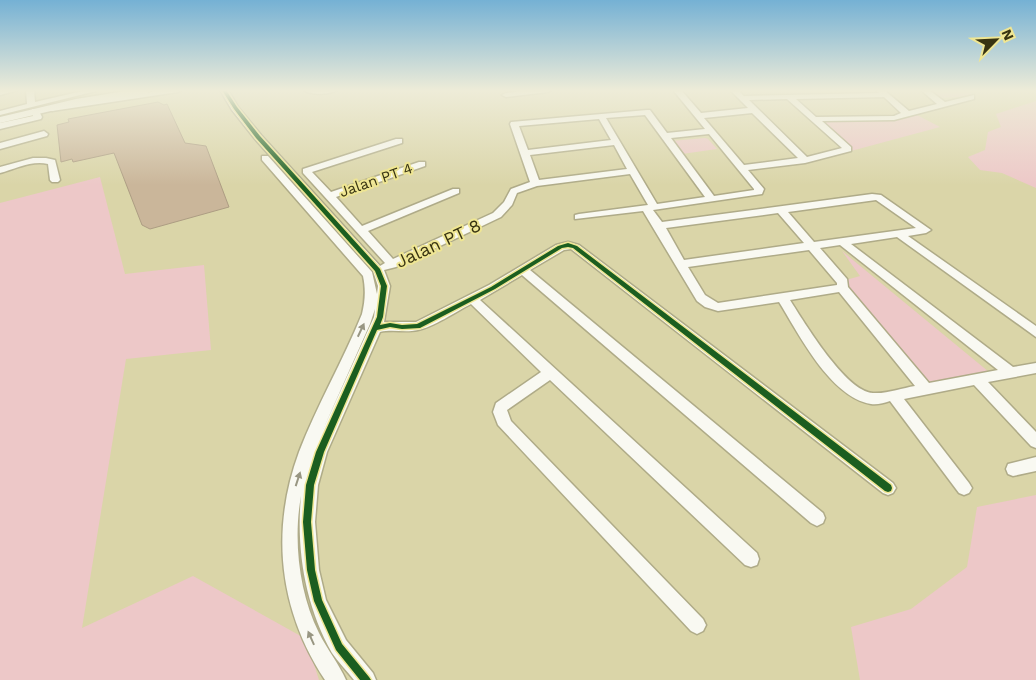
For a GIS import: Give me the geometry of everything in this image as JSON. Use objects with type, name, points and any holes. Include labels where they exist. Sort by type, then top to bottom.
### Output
[{"type":"street","points":[[0,126],[18,122]]},
{"type":"street","points":[[235,122],[368,274],[376,276]]},
{"type":"street","points":[[246,122],[384,286],[382,323],[320,452],[310,485],[307,522],[311,570],[318,601],[339,647],[366,680]]},
{"type":"street","points":[[539,122],[514,124],[535,183],[634,171]]},
{"type":"street","points":[[604,122],[634,171],[659,226],[702,298],[708,304],[718,307],[842,288]]},
{"type":"street","points":[[655,122],[710,199]]},
{"type":"street","points":[[579,217],[759,192],[748,165],[704,122]]},
{"type":"street","points":[[716,122],[741,152]]},
{"type":"street","points":[[766,122],[805,160]]},
{"type":"street","points":[[748,165],[805,160],[848,149],[817,122]]},
{"type":"street","points":[[665,136],[712,131]]},
{"type":"street","points":[[0,146],[44,134]]},
{"type":"street","points":[[392,264],[306,171],[399,141]]},
{"type":"street","points":[[525,153],[616,142]]},
{"type":"street","points":[[0,170],[48,160],[52,162],[55,180]]},
{"type":"street","name":"Jalan PT 4","points":[[330,196],[422,164]]},
{"type":"street","name":"Jalan PT 8","points":[[376,276],[392,264],[497,215],[509,203],[511,194],[514,191],[535,183]]},
{"type":"street","points":[[361,230],[456,191]]},
{"type":"street","points":[[659,226],[780,208],[878,197],[926,230],[681,264]]},
{"type":"street","points":[[780,208],[843,282],[842,288],[925,388]]},
{"type":"street","points":[[899,234],[1036,332]]},
{"type":"street","points":[[841,241],[1011,373]]},
{"type":"street","points":[[382,323],[402,327],[418,326],[493,288],[560,247],[568,245],[575,247],[888,488]]},
{"type":"street","points":[[522,269],[817,518]]},
{"type":"street","points":[[336,680],[312,641],[300,611],[294,578],[291,527],[295,487],[306,452],[368,315],[376,276]]},
{"type":"street","points":[[471,298],[751,559]]},
{"type":"street","points":[[782,298],[840,380],[847,387],[864,397],[874,399],[1036,368]]},
{"type":"street","points":[[551,372],[501,407],[499,411],[500,417],[697,624]]},
{"type":"street","points":[[977,379],[1036,442]]},
{"type":"street","points":[[894,395],[964,488]]},
{"type":"street","points":[[1013,469],[1036,464]]},
{"type":"shaded area","points":[[930,122],[940,127],[851,151],[821,123]]},
{"type":"shaded area","points":[[999,122],[1036,122],[1036,188],[1002,173],[980,170],[968,157],[985,150],[988,132],[1001,127]]},
{"type":"shaded area","points":[[705,138],[717,149],[682,154],[671,141]]},
{"type":"shaded area","points":[[100,177],[125,274],[204,265],[211,350],[126,359],[82,628],[193,576],[306,639],[319,680],[0,680],[0,203]]},
{"type":"shaded area","points":[[842,251],[989,372],[928,383],[849,290],[846,280],[860,276]]},
{"type":"shaded area","points":[[1036,495],[1036,680],[860,680],[851,627],[911,609],[967,567],[977,507]]},
{"type":"building","points":[[69,122],[175,122],[185,143],[206,146],[229,207],[150,229],[142,225],[114,153],[73,162],[72,159],[61,162],[57,125]]},
{"type":"cycle path","points":[[246,122],[378,270],[384,286],[380,317],[320,452],[310,485],[307,522],[311,570],[318,601],[339,647],[366,680]]},
{"type":"cycle path","points":[[376,328],[390,325],[402,327],[418,326],[493,288],[560,247],[568,245],[575,247],[888,488]]}]
